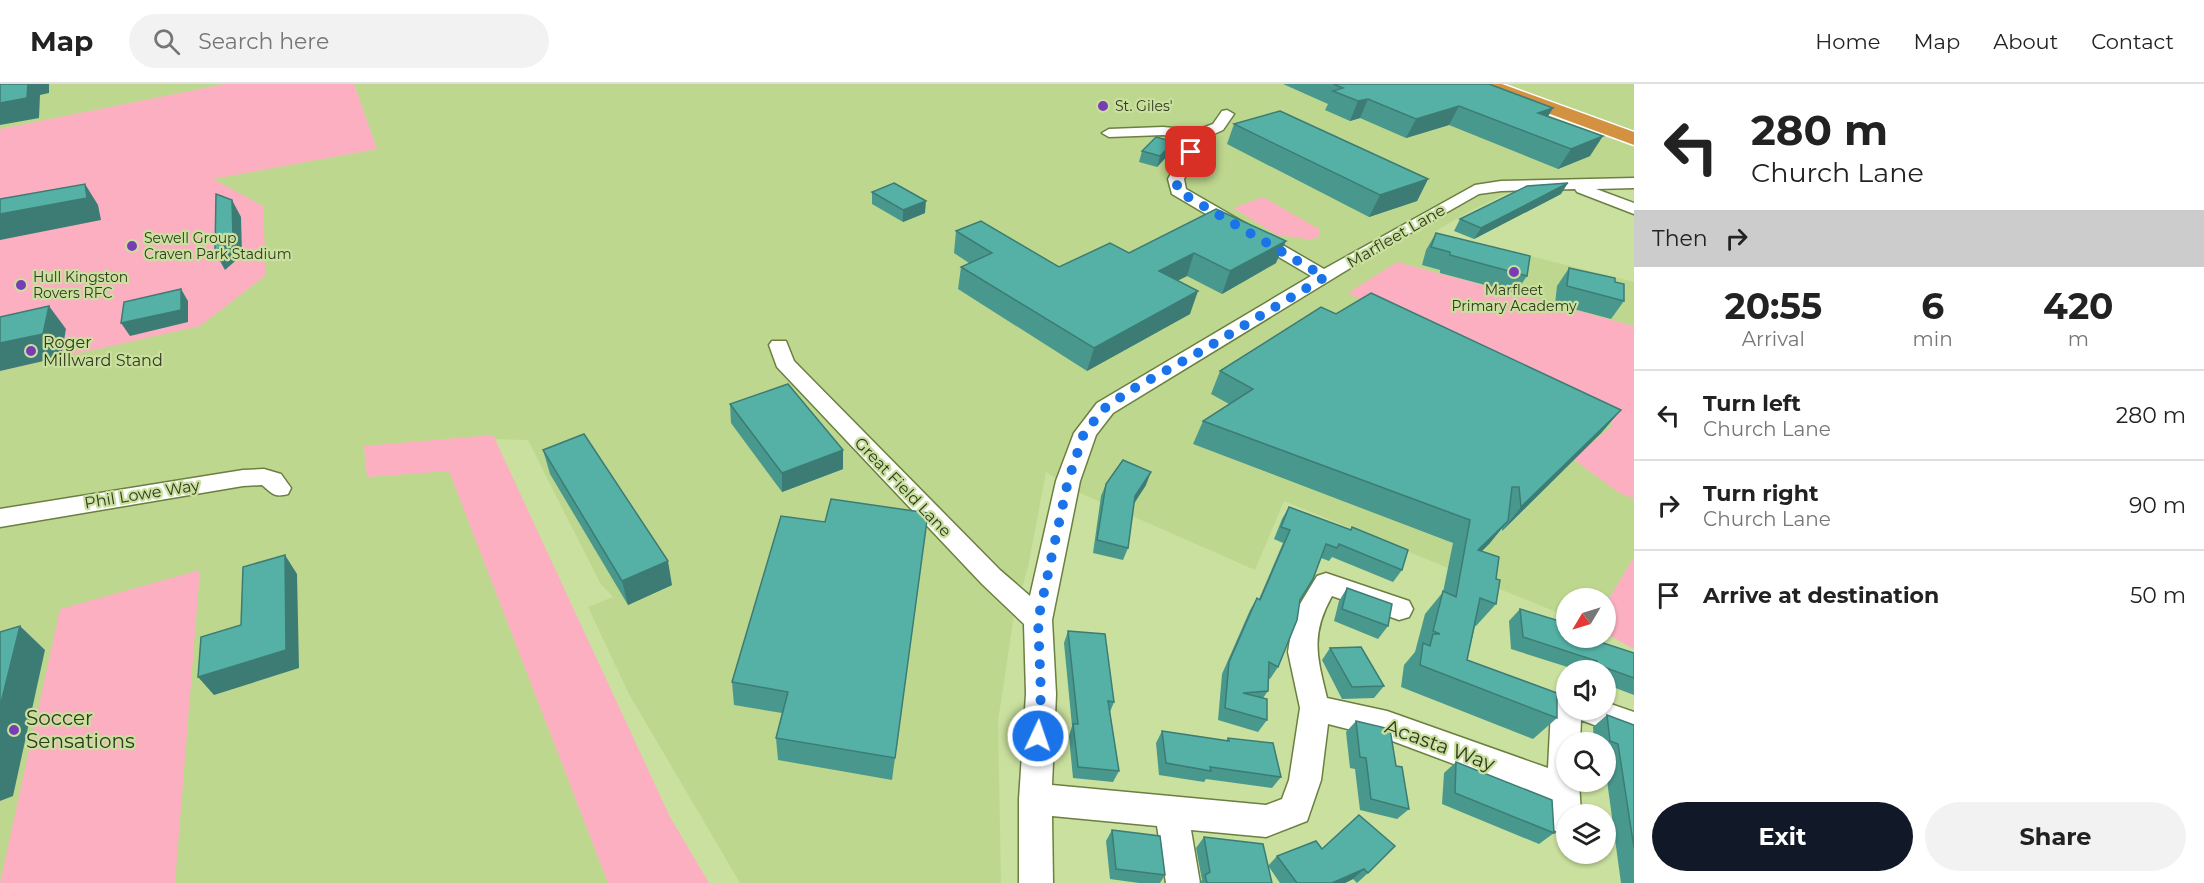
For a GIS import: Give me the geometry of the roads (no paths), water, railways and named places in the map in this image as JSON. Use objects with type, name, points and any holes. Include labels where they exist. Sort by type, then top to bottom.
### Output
[{"type":"highway","points":[[1485,84],[1634,140]]},
{"type":"highway","points":[[1501,84],[1634,132]]},
{"type":"street","points":[[1109,133],[1162,131],[1199,135],[1218,127],[1227,114]]},
{"type":"street","points":[[1199,135],[1176,179],[1178,191],[1325,277]]},
{"type":"street","name":"Marfleet Lane","points":[[1036,883],[1035,799],[1041,694],[1038,620],[1068,481],[1084,433],[1105,408],[1131,390],[1203,350],[1364,252],[1475,190],[1501,186],[1634,183]]},
{"type":"street","points":[[1571,184],[1634,209]]},
{"type":"street","name":"Great Field Lane","points":[[779,345],[784,363],[991,577],[1038,620]]},
{"type":"street","name":"Phil Lowe Way","points":[[0,518],[243,478],[267,476],[275,480],[279,488]]},
{"type":"street","points":[[1035,799],[1266,821],[1295,810],[1305,780],[1315,708],[1302,652],[1308,614],[1326,583],[1400,609]]},
{"type":"street","name":"Acasta Way","points":[[1315,708],[1387,725],[1564,804],[1566,720]]},
{"type":"street","points":[[1616,720],[1634,726]]},
{"type":"street","points":[[1171,812],[1183,883]]},
{"type":"place","name":"St. Giles'","points":[[1103,106]]},
{"type":"place","name":"Sewell Group Craven Park Stadium","points":[[132,246]]},
{"type":"place","name":"Marfleet Primary Academy","points":[[1514,272]]},
{"type":"place","name":"Hull Kingston Rovers RFC","points":[[21,285]]},
{"type":"place","name":"Roger Millward Stand","points":[[31,351]]},
{"type":"place","name":"Soccer Sensations","points":[[14,730]]}]
